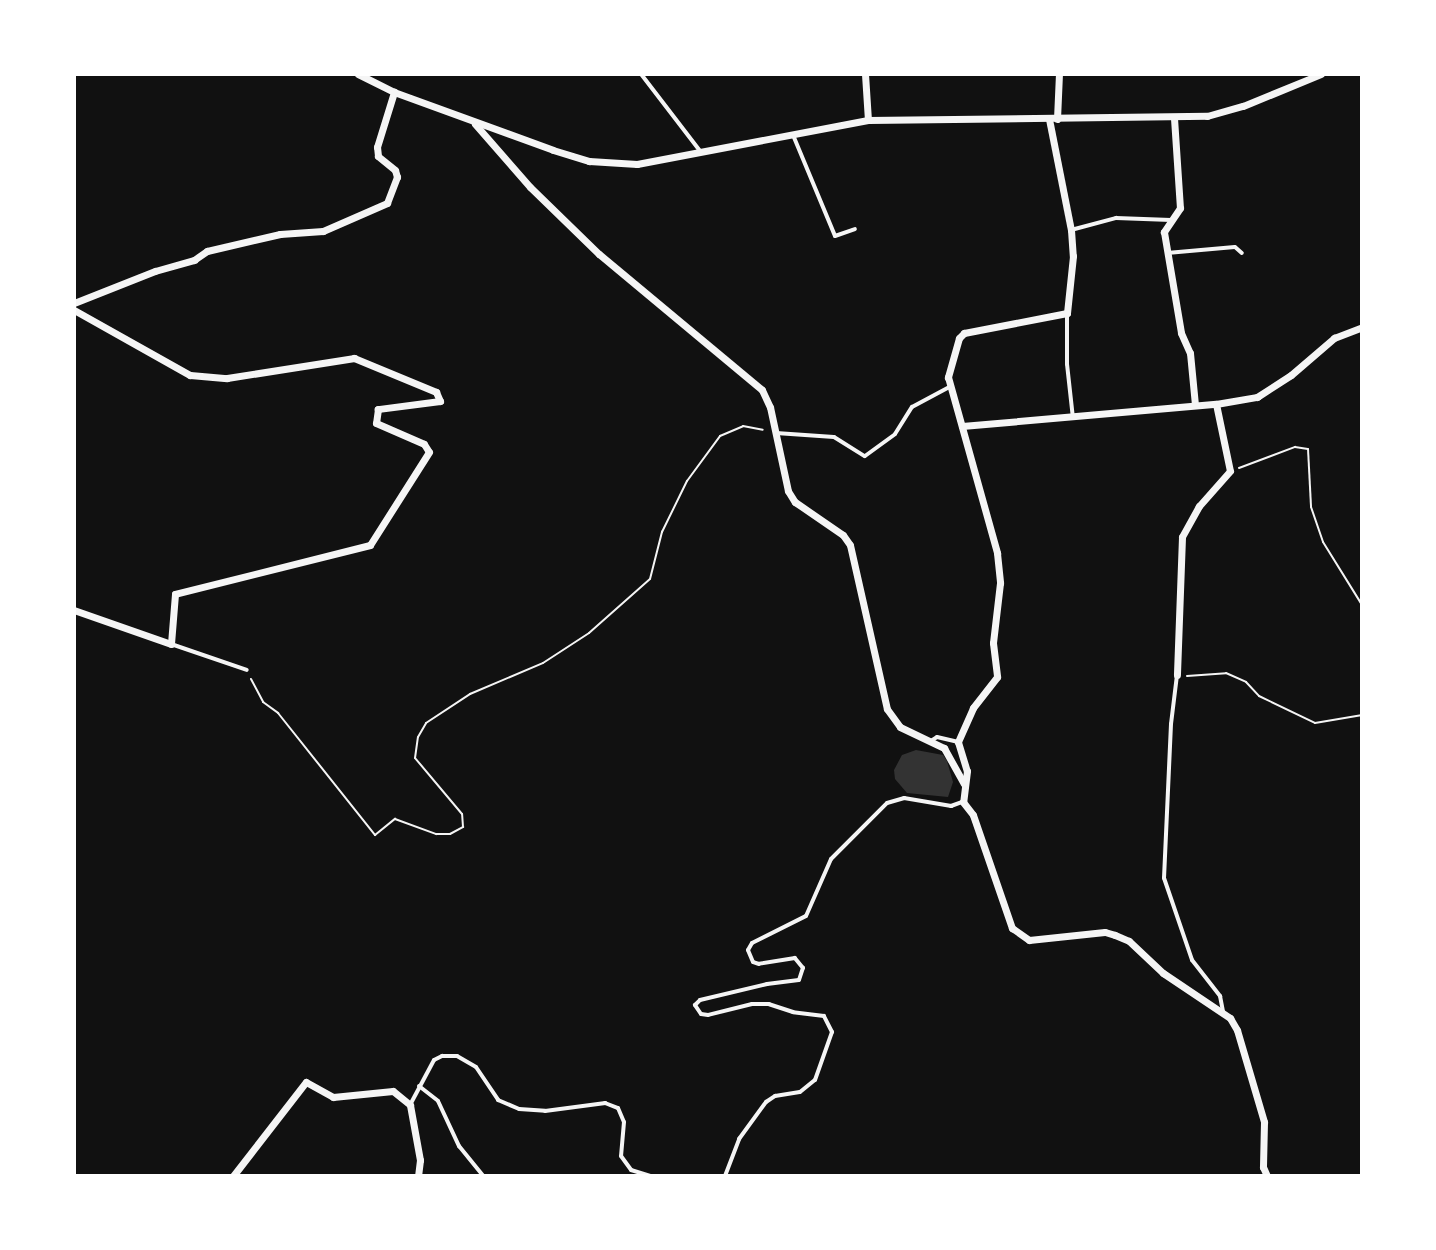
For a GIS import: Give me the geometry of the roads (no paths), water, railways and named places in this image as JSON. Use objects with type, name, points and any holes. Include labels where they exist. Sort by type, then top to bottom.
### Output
[{"type":"street","points":[[358,74],[394,92],[474,123],[589,161],[637,164],[868,120],[1174,118],[1226,112],[1302,78],[1321,74]]},
{"type":"street","points":[[865,74],[868,120]]},
{"type":"street","points":[[1059,74],[1053,119],[1073,256],[1067,313],[964,333],[959,338],[948,377],[997,553],[1000,583],[993,643],[997,677],[973,708],[958,742],[967,771],[963,802],[973,815],[1012,928],[1029,940],[1105,932],[1129,941],[1163,973],[1223,1014],[1237,1030],[1264,1122],[1263,1167],[1267,1176]]},
{"type":"street","points":[[74,303],[155,271],[194,260],[207,251],[280,234],[323,231],[387,203],[397,177],[395,170],[378,156],[377,147],[394,92]]},
{"type":"street","points":[[1174,118],[1180,208],[1164,232],[1181,333],[1190,353],[1195,405]]},
{"type":"street","points":[[474,123],[530,187],[599,254],[643,294],[753,380],[770,407],[788,491],[795,502],[843,535],[850,545],[887,709],[900,727],[951,755],[964,784]]},
{"type":"street","points":[[74,310],[190,375],[227,378],[354,358],[436,392],[440,401],[378,409],[376,423],[424,444],[429,452],[370,545],[175,594],[171,644],[74,610]]},
{"type":"street","points":[[962,426],[1216,404],[1257,397],[1291,375],[1334,338],[1362,327]]},
{"type":"street","points":[[1177,675],[1182,537],[1199,506],[1230,471],[1216,404]]},
{"type":"street","points":[[233,1176],[306,1082],[333,1097],[393,1091],[410,1105],[420,1160],[418,1176]]},
{"type":"lane","points":[[641,74],[701,153]]},
{"type":"lane","points":[[792,133],[835,236],[855,229]]},
{"type":"lane","points":[[1071,230],[1116,218],[1171,220]]},
{"type":"lane","points":[[1167,253],[1235,247],[1242,253]]},
{"type":"lane","points":[[1067,313],[1067,364],[1073,418]]},
{"type":"lane","points":[[776,433],[834,437],[865,456],[895,434],[912,407],[951,386]]},
{"type":"lane","points":[[171,644],[247,670]]},
{"type":"lane","points":[[1177,675],[1171,724],[1164,878],[1192,960],[1220,996],[1223,1014]]},
{"type":"lane","points":[[930,741],[937,737],[958,742]]},
{"type":"lane","points":[[725,1176],[739,1139],[766,1102],[775,1096],[800,1092],[815,1080],[832,1032],[824,1016],[793,1012],[769,1004],[752,1004],[708,1015],[701,1014],[695,1005],[700,1000],[767,984],[799,980],[803,968],[795,958],[759,964],[753,962],[748,950],[752,943],[806,916],[831,859],[887,803],[904,798],[951,806],[963,802]]},
{"type":"lane","points":[[410,1105],[434,1060],[449,1055],[467,1060],[498,1100],[519,1109],[545,1111],[612,1104],[623,1115],[619,1148],[624,1162],[631,1170],[651,1176]]},
{"type":"lane","points":[[419,1086],[438,1101],[459,1146],[483,1176]]}]
